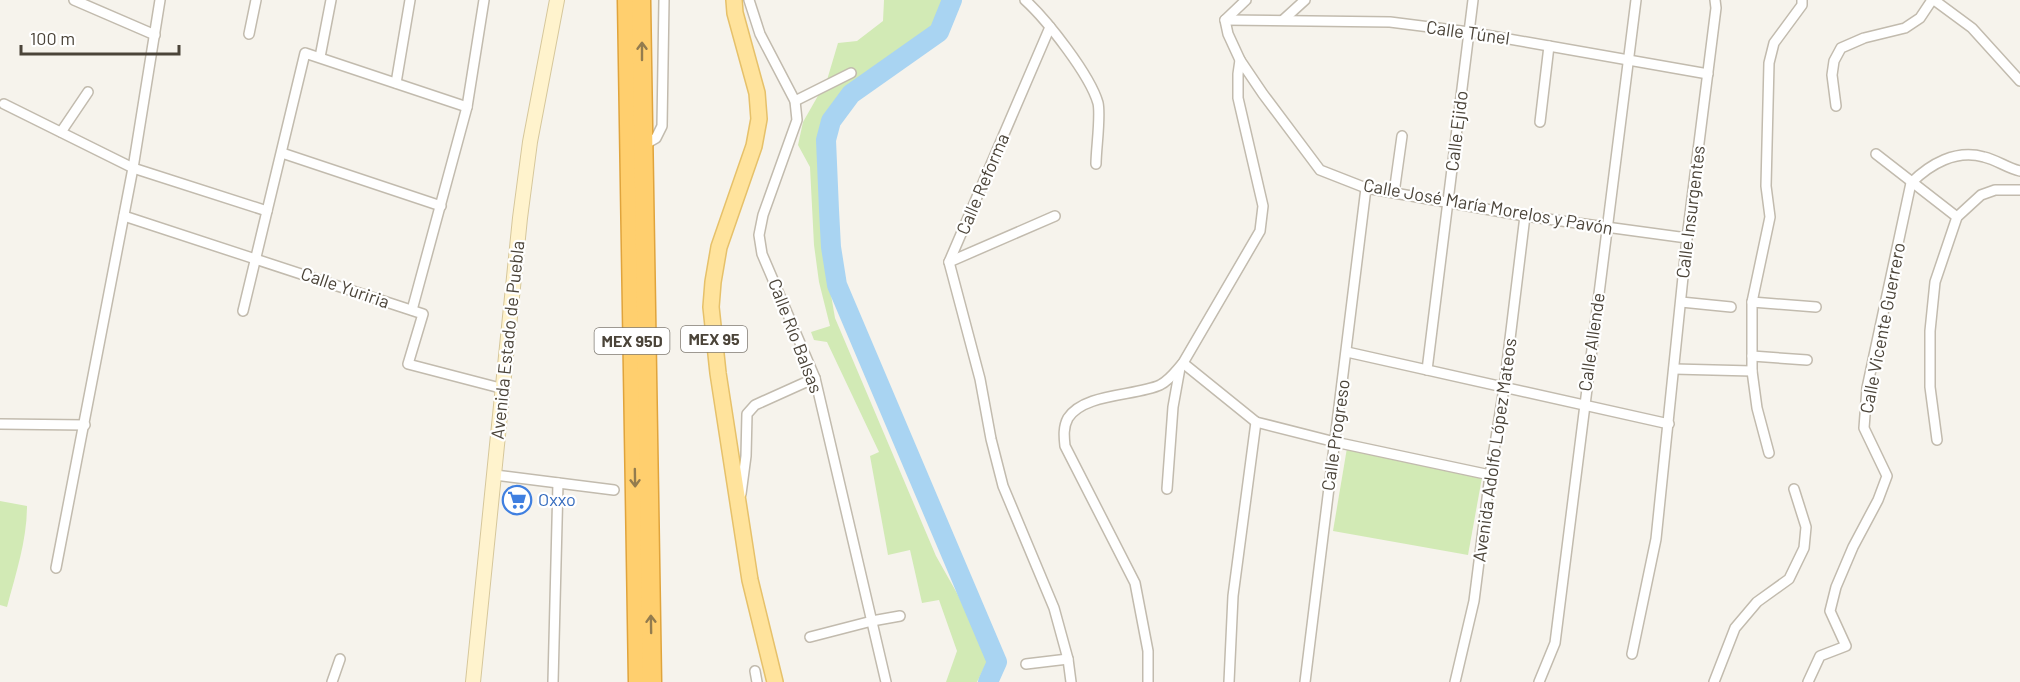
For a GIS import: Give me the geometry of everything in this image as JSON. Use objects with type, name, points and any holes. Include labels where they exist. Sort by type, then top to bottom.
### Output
[{"type":"highway","name":"MEX 95D","points":[[627,0],[638,682]]},
{"type":"highway","name":"MEX 95D","points":[[641,0],[652,682]]},
{"type":"main road","name":"MEX 95","points":[[734,0],[735,13],[758,93],[759,120],[754,146],[719,247],[711,307],[718,373],[750,580],[775,682]]},
{"type":"street","points":[[74,0],[154,34]]},
{"type":"street","points":[[56,568],[133,168],[160,0]]},
{"type":"street","points":[[249,34],[256,0]]},
{"type":"street","points":[[320,57],[331,0]]},
{"type":"street","points":[[396,83],[410,0]]},
{"type":"street","points":[[412,310],[468,107],[484,0]]},
{"type":"street","name":"Avenida Estado de Puebla","points":[[473,682],[520,218],[530,142],[557,0]]},
{"type":"street","points":[[642,146],[657,138],[662,126],[664,0]]},
{"type":"street","points":[[749,0],[760,34],[795,100],[851,73]]},
{"type":"street","points":[[1026,0],[1041,14],[1086,76],[1098,105],[1096,164]]},
{"type":"street","points":[[1225,20],[1246,0]]},
{"type":"street","points":[[1283,20],[1305,0]]},
{"type":"street","name":"Calle Ejido","points":[[1427,370],[1473,0]]},
{"type":"street","name":"Calle Allende","points":[[1539,682],[1555,643],[1636,0]]},
{"type":"street","name":"Calle Insurgentes","points":[[1632,654],[1656,539],[1687,238],[1716,8],[1715,0]]},
{"type":"street","points":[[1769,453],[1757,408],[1752,370],[1752,302],[1770,217],[1766,186],[1769,63],[1774,44],[1802,5],[1802,0]]},
{"type":"street","points":[[1836,106],[1832,75],[1834,61],[1841,48],[1864,38],[1905,28],[1920,18],[1933,0],[1972,28],[2020,81]]},
{"type":"street","name":"Calle Túnel","points":[[1225,20],[1390,22],[1469,32],[1708,74]]},
{"type":"street","name":"Calle José María Morelos y Pavón","points":[[1225,20],[1228,34],[1240,60],[1320,170],[1366,188],[1608,229],[1687,238]]},
{"type":"street","name":"Calle Reforma","points":[[949,262],[1050,27]]},
{"type":"street","points":[[1540,122],[1549,46]]},
{"type":"street","points":[[243,310],[305,53],[468,107]]},
{"type":"street","points":[[1148,682],[1148,651],[1135,583],[1065,446],[1064,432],[1068,418],[1078,408],[1108,396],[1159,385],[1171,377],[1182,364],[1260,231],[1263,206],[1238,98],[1240,60]]},
{"type":"street","points":[[61,132],[88,92]]},
{"type":"street","name":"Calle Río Balsas","points":[[795,100],[796,120],[763,215],[759,235],[762,254],[815,378],[886,682]]},
{"type":"street","points":[[4,104],[133,168],[267,211]]},
{"type":"street","points":[[1394,193],[1402,136]]},
{"type":"street","points":[[282,153],[441,206]]},
{"type":"street","points":[[1875,154],[1957,217]]},
{"type":"street","points":[[1911,183],[1924,170],[1954,155],[1983,156],[2020,171]]},
{"type":"street","name":"Calle Vicente Guerrero","points":[[1809,682],[1820,656],[1846,646],[1830,611],[1836,587],[1853,547],[1878,500],[1887,476],[1864,428],[1867,388],[1911,183]]},
{"type":"street","name":"Calle Progreso","points":[[1305,682],[1366,188]]},
{"type":"street","points":[[1937,440],[1930,387],[1930,331],[1935,282],[1957,217],[1981,195],[1995,190],[2020,190]]},
{"type":"street","name":"Calle Yuriria","points":[[124,216],[423,314],[408,364],[504,389]]},
{"type":"street","points":[[1055,216],[949,262],[980,379],[991,439],[1004,486],[1054,608],[1068,658],[1071,682]]},
{"type":"street","name":"Avenida Adolfo López Mateos","points":[[1455,682],[1474,601],[1525,216]]},
{"type":"street","points":[[1681,302],[1731,307]]},
{"type":"street","points":[[1752,302],[1816,307]]},
{"type":"street","points":[[1347,351],[1669,424]]},
{"type":"street","points":[[1752,356],[1808,360]]},
{"type":"street","points":[[1182,364],[1256,422],[1335,442],[1490,475]]},
{"type":"street","points":[[1167,489],[1173,407],[1182,364]]},
{"type":"street","points":[[1674,369],[1752,370]]},
{"type":"street","points":[[738,508],[746,456],[747,414],[754,405],[815,378]]},
{"type":"street","points":[[1231,682],[1233,596],[1256,422]]},
{"type":"street","points":[[0,424],[85,425]]},
{"type":"street","points":[[495,475],[614,490]]},
{"type":"street","points":[[553,682],[558,483]]},
{"type":"street","points":[[1714,682],[1734,628],[1758,602],[1789,579],[1804,548],[1806,526],[1794,489]]},
{"type":"street","points":[[810,637],[900,616]]},
{"type":"street","points":[[1026,664],[1068,658]]},
{"type":"street","points":[[332,682],[340,659]]},
{"type":"street","points":[[755,671],[757,682]]},
{"type":"green space","points":[[884,0],[958,0],[959,9],[946,28],[924,46],[858,82],[839,103],[831,127],[824,254],[835,318],[936,556],[958,595],[988,660],[977,682],[946,682],[957,651],[939,600],[922,603],[910,550],[888,555],[870,456],[879,452],[827,342],[814,340],[811,332],[830,326],[819,282],[814,245],[810,167],[798,145],[803,122],[827,80],[838,43],[857,41],[883,21]]},
{"type":"green space","points":[[1347,448],[1483,472],[1468,555],[1333,531]]},
{"type":"green space","points":[[0,501],[27,506],[23,544],[7,607],[0,605]]},
{"type":"waterway","points":[[952,0],[939,32],[851,94],[831,121],[826,140],[829,210],[831,247],[837,285],[997,662],[988,682]]},
{"type":"place","name":"Oxxo","points":[[517,500]]}]
